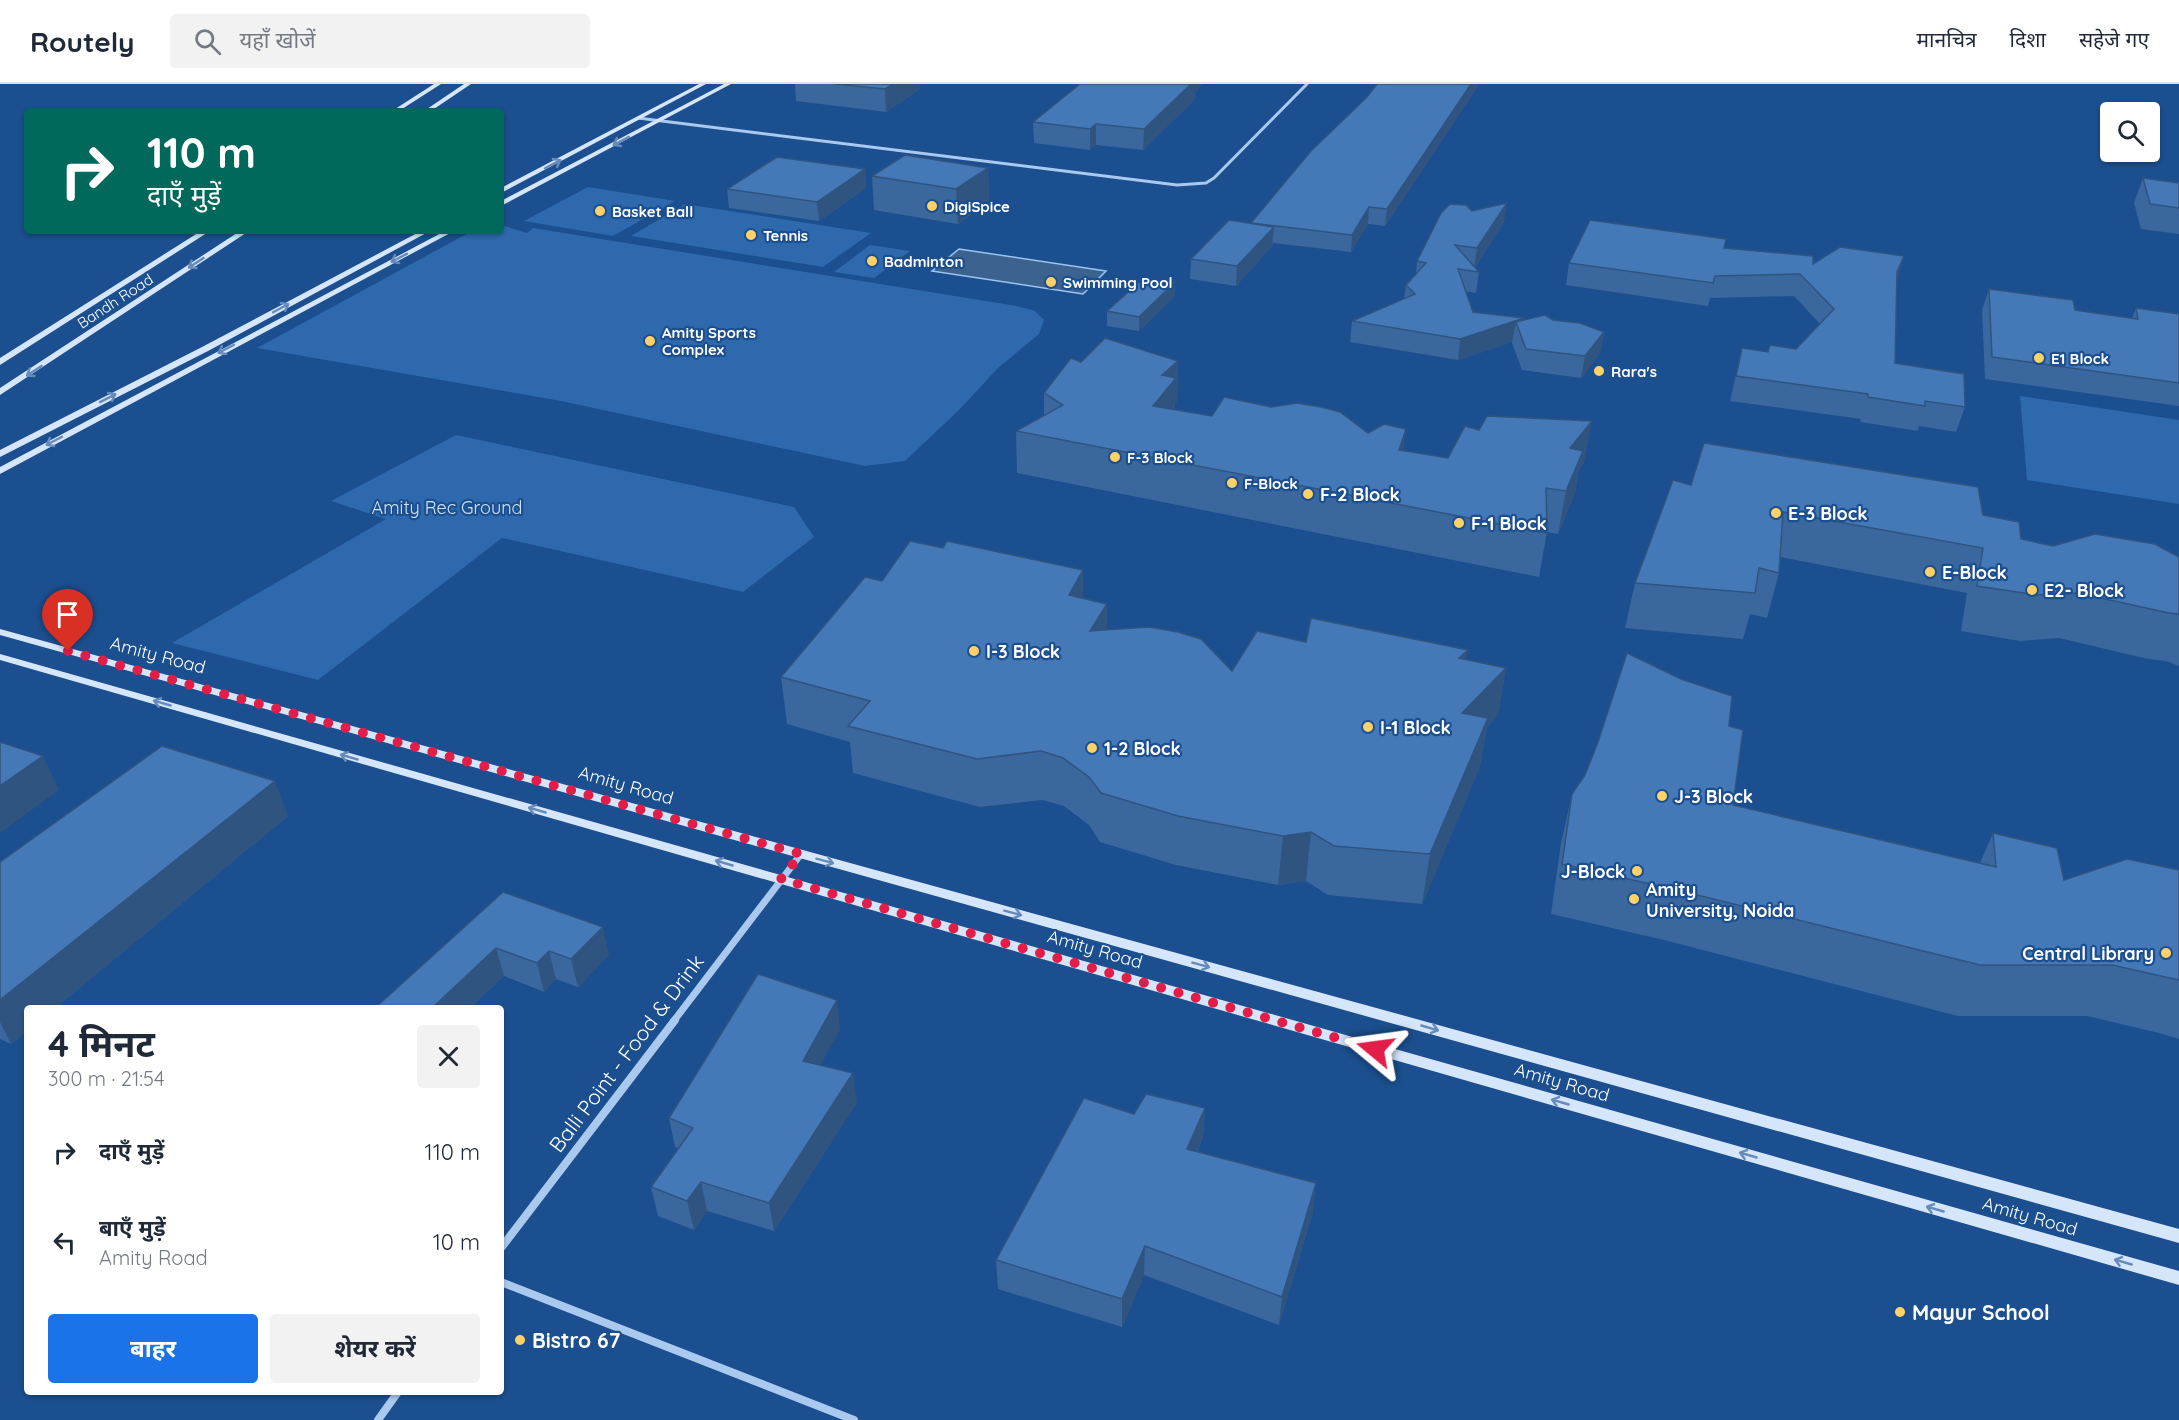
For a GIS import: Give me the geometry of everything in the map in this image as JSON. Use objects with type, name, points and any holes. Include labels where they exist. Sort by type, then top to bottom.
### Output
[{"type":"street","points":[[400,108],[438,84]]},
{"type":"street","points":[[432,108],[468,84]]},
{"type":"street","points":[[504,189],[703,84]]},
{"type":"street","points":[[504,202],[728,84]]},
{"type":"street","points":[[638,118],[1177,185],[1193,185],[1214,178],[1307,84]]},
{"type":"street","name":"Bandh Road","points":[[0,362],[201,234]]},
{"type":"street","name":"Bandh Road","points":[[0,392],[240,234]]},
{"type":"street","points":[[0,454],[420,234]]},
{"type":"street","points":[[0,471],[444,234]]},
{"type":"street","name":"Amity Road","points":[[0,632],[2179,1236]]},
{"type":"street","name":"Amity Road","points":[[0,657],[2179,1278]]},
{"type":"street","name":"Balli Point - Food & Drink","points":[[504,1244],[801,854]]},
{"type":"street","points":[[504,1283],[854,1420]]},
{"type":"street","points":[[378,1420],[396,1395]]},
{"type":"green space","name":"Basket Ball","points":[[588,187],[675,201],[613,236],[524,221]]},
{"type":"green space","name":"Tennis","points":[[685,204],[871,233],[823,267],[631,236]]},
{"type":"green space","name":"Amity Sports Complex","points":[[504,226],[527,233],[533,228],[1017,306],[1035,311],[1044,320],[1039,334],[998,368],[960,409],[905,461],[865,466],[561,401],[257,348],[466,234],[504,234]]},
{"type":"green space","name":"Badminton","points":[[870,245],[910,251],[874,278],[834,272]]},
{"type":"green space","points":[[2020,396],[2179,420],[2179,504],[2027,480]]},
{"type":"green space","name":"Amity Rec Ground","points":[[456,435],[794,507],[814,537],[743,592],[502,538],[318,680],[172,643],[386,519],[331,501]]},
{"type":"shaded area","name":"Swimming Pool","points":[[959,249],[1106,271],[1083,294],[932,271]]},
{"type":"building","points":[[835,84],[893,84],[885,89]]},
{"type":"building","points":[[1080,84],[1191,84],[1144,129],[1096,124],[1090,129],[1033,122]]},
{"type":"building","points":[[1377,84],[1471,84],[1387,209],[1369,207],[1352,235],[1251,223],[1311,151],[1367,97]]},
{"type":"building","points":[[905,155],[988,168],[956,189],[872,176]]},
{"type":"building","points":[[777,157],[865,169],[817,202],[727,189]]},
{"type":"building","points":[[2143,178],[2179,183],[2179,208],[2150,204]]},
{"type":"building","points":[[1507,203],[1477,248],[1455,245],[1479,272],[1458,269],[1473,312],[1524,318],[1460,339],[1352,321],[1415,294],[1406,285],[1426,263],[1417,261],[1441,213],[1450,204],[1466,205],[1472,211]]},
{"type":"building","points":[[1229,220],[1274,227],[1237,266],[1191,259]]},
{"type":"building","points":[[1590,220],[1726,239],[1724,248],[1813,256],[1813,264],[1840,247],[1904,256],[1897,272],[1895,363],[1964,374],[1965,407],[1925,401],[1925,406],[1868,397],[1868,394],[1736,376],[1742,348],[1768,352],[1770,345],[1796,349],[1834,309],[1800,274],[1715,276],[1713,283],[1569,263]]},
{"type":"building","points":[[1145,277],[1175,282],[1139,317],[1107,311]]},
{"type":"building","points":[[1989,289],[2073,300],[2075,310],[2138,319],[2136,308],[2179,314],[2179,383],[1992,357]]},
{"type":"building","points":[[1545,315],[1553,320],[1580,323],[1604,332],[1585,356],[1526,349],[1516,322]]},
{"type":"building","points":[[1105,338],[1178,361],[1162,375],[1176,378],[1153,406],[1212,416],[1224,397],[1271,407],[1297,403],[1321,407],[1340,412],[1368,433],[1384,424],[1406,429],[1399,450],[1448,458],[1465,426],[1479,430],[1487,416],[1592,421],[1570,448],[1583,451],[1566,491],[1546,488],[1547,533],[1016,431],[1063,405],[1044,393],[1071,358],[1081,362]]},
{"type":"building","points":[[1704,443],[1978,487],[1983,515],[2019,522],[2021,539],[2053,546],[2095,534],[2155,544],[2179,557],[2179,614],[2078,593],[2037,595],[1977,586],[1983,548],[1783,512],[1779,573],[1759,568],[1755,593],[1635,583],[1673,480],[1691,485]]},
{"type":"building","points":[[910,541],[943,548],[947,541],[1083,570],[1069,595],[1107,604],[1090,631],[1149,627],[1178,632],[1201,639],[1232,671],[1257,631],[1306,642],[1311,618],[1468,650],[1459,658],[1506,668],[1462,713],[1488,718],[1430,854],[1334,846],[1311,832],[1283,836],[1178,816],[1101,793],[1089,777],[1063,758],[1041,751],[977,759],[848,726],[870,701],[781,677],[865,577],[882,581]]},
{"type":"building","points":[[1627,653],[1681,679],[1732,696],[1729,726],[1743,730],[1733,805],[1996,867],[1993,833],[2057,848],[2064,880],[2127,859],[2179,870],[2179,980],[2112,965],[1980,965],[1562,864],[1572,794],[1585,775],[1598,742]]},
{"type":"building","points":[[0,742],[43,756],[0,786]]},
{"type":"building","points":[[162,746],[275,781],[0,1000],[0,862]]},
{"type":"building","points":[[503,892],[603,927],[571,959],[549,951],[537,963],[496,948],[435,1005],[378,1005]]},
{"type":"building","points":[[758,974],[837,1000],[803,1061],[853,1073],[769,1203],[701,1182],[687,1201],[651,1187],[693,1128],[669,1118]]},
{"type":"building","points":[[1146,1094],[1205,1108],[1187,1149],[1316,1183],[1282,1297],[1145,1246],[1122,1299],[996,1260],[1084,1098],[1134,1114]]},
{"type":"place","name":"DigiSpice","points":[[932,206]]},
{"type":"place","name":"Basket Ball","points":[[600,211]]},
{"type":"place","name":"Tennis","points":[[751,235]]},
{"type":"place","name":"Badminton","points":[[872,261]]},
{"type":"place","name":"Swimming Pool","points":[[1051,282]]},
{"type":"place","name":"Amity Sports Complex","points":[[650,341]]},
{"type":"place","name":"E1 Block","points":[[2039,358]]},
{"type":"place","name":"Rara's","points":[[1599,371]]},
{"type":"place","name":"F-3 Block","points":[[1115,457]]},
{"type":"place","name":"F-Block","points":[[1232,483]]},
{"type":"place","name":"F-2 Block","points":[[1308,494]]},
{"type":"place","name":"E-3 Block","points":[[1776,513]]},
{"type":"place","name":"F-1 Block","points":[[1459,523]]},
{"type":"place","name":"E-Block","points":[[1930,572]]},
{"type":"place","name":"E2- Block","points":[[2032,590]]},
{"type":"place","name":"I-3 Block","points":[[974,651]]},
{"type":"place","name":"I-1 Block","points":[[1368,727]]},
{"type":"place","name":"1-2 Block","points":[[1092,748]]},
{"type":"place","name":"J-3 Block","points":[[1662,796]]},
{"type":"place","name":"J-Block","points":[[1637,871]]},
{"type":"place","name":"Amity University, Noida","points":[[1634,899]]},
{"type":"place","name":"Central Library","points":[[2166,953]]},
{"type":"place","name":"Mayur School","points":[[1900,1312]]},
{"type":"place","name":"Bistro 67","points":[[520,1340]]},
{"type":"route","points":[[68,651],[801,854],[781,879],[1375,1049]]}]
